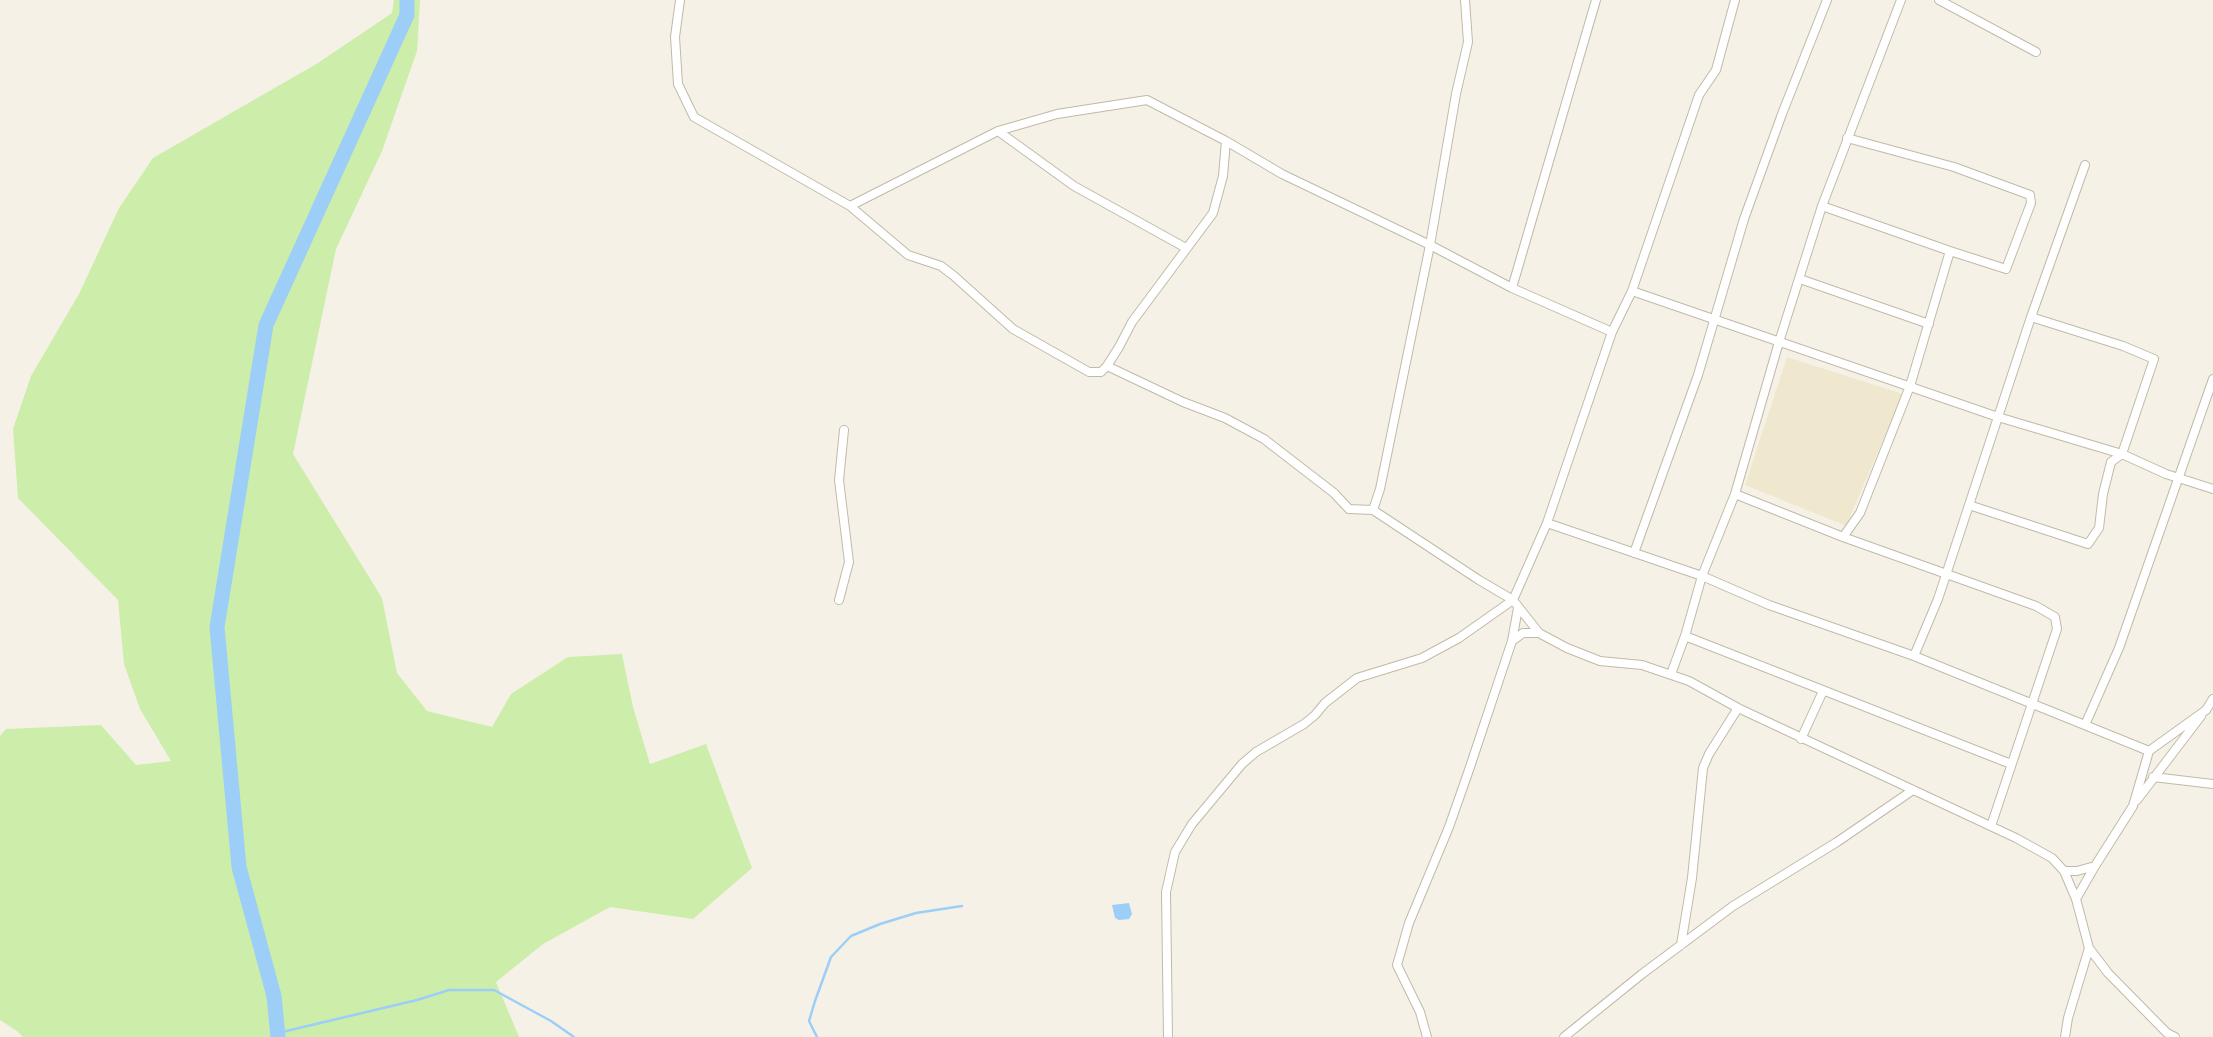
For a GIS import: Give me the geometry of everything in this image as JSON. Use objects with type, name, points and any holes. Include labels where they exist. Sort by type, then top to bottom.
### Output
[{"type":"street","points":[[680,0],[675,37],[678,84],[694,117],[850,206],[908,254],[941,266],[1014,329],[1089,372],[1101,372],[1107,366],[1120,348],[1132,322],[1213,213],[1223,176],[1226,141]]},
{"type":"street","points":[[1374,510],[1380,489],[1430,245],[1456,94],[1468,42],[1465,0]]},
{"type":"street","points":[[1512,288],[1596,0]]},
{"type":"street","points":[[1168,1037],[1166,892],[1175,852],[1192,824],[1242,764],[1256,752],[1304,724],[1316,715],[1325,703],[1357,678],[1422,658],[1459,638],[1512,600],[1547,523],[1612,332],[1632,291],[1699,95],[1716,70],[1735,0]]},
{"type":"street","points":[[1634,553],[1715,320],[1744,220],[1782,114],[1827,0]]},
{"type":"street","points":[[1671,674],[1685,636],[1702,576],[1735,494],[1779,342],[1822,206],[1901,0]]},
{"type":"street","points":[[1939,0],[2036,52]]},
{"type":"street","points":[[850,206],[998,131],[1057,114],[1147,100],[1226,141],[1282,174],[1430,245],[1512,288],[1612,332]]},
{"type":"street","points":[[998,131],[1074,186],[1186,248]]},
{"type":"street","points":[[1822,206],[2006,269],[2031,203],[2030,195],[1954,167],[1847,138]]},
{"type":"street","points":[[1914,656],[1938,599],[2030,317],[2085,165]]},
{"type":"street","points":[[1844,537],[1860,513],[1910,386],[1930,324],[1950,251]]},
{"type":"street","points":[[1800,279],[1930,324]]},
{"type":"street","points":[[1632,291],[1998,417],[2122,454],[2166,474],[2213,489]]},
{"type":"street","points":[[1969,505],[2088,544],[2099,528],[2103,494],[2111,462],[2122,454],[2154,359],[2123,346],[2030,317]]},
{"type":"street","points":[[1107,366],[1183,402],[1225,418],[1264,439],[1334,492],[1349,509],[1374,510],[1512,600],[1540,633],[1567,648],[1600,661],[1642,665],[1689,681],[1801,739],[1991,826],[2052,858],[2064,871],[2076,899],[2089,948],[2108,973],[2167,1033],[2175,1037]]},
{"type":"street","points":[[2085,725],[2119,648],[2213,379]]},
{"type":"street","points":[[840,600],[849,562],[839,480],[844,430]]},
{"type":"street","points":[[1735,494],[1844,537],[2036,606],[2055,617],[2057,629],[1991,826]]},
{"type":"street","points":[[1547,523],[1702,576],[1769,605],[1914,656],[2149,751]]},
{"type":"street","points":[[1427,1037],[1420,1012],[1397,965],[1409,923],[1449,827],[1470,767],[1512,641],[1518,608]]},
{"type":"street","points":[[1512,641],[1523,633],[1540,633]]},
{"type":"street","points":[[1685,636],[2011,764]]},
{"type":"street","points":[[1801,739],[1822,691]]},
{"type":"street","points":[[2076,899],[2094,866],[2133,806],[2213,699]]},
{"type":"street","points":[[1681,945],[1692,878],[1703,768],[1709,754],[1738,708]]},
{"type":"street","points":[[2133,806],[2149,751],[2206,710]]},
{"type":"street","points":[[2153,777],[2213,784]]},
{"type":"street","points":[[1564,1037],[1733,906],[1837,842],[1914,790]]},
{"type":"street","points":[[2064,871],[2077,871],[2094,866]]},
{"type":"street","points":[[2060,1037],[2068,1018],[2089,948]]},
{"type":"street","points":[[2065,1037],[2068,1018]]},
{"type":"shaded area","points":[[1787,357],[1903,394],[1846,526],[1745,485]]},
{"type":"green space","points":[[394,0],[420,0],[417,51],[382,151],[336,249],[293,454],[382,598],[397,673],[427,711],[492,727],[511,694],[568,657],[622,654],[633,707],[650,764],[706,744],[752,868],[693,919],[610,907],[543,944],[496,982],[519,1037],[23,1037],[0,1020],[0,736],[6,729],[101,725],[136,765],[171,761],[140,709],[124,664],[118,600],[18,498],[13,429],[31,376],[79,294],[119,208],[153,158],[318,63],[392,13]]},
{"type":"water","points":[[1129,903],[1132,914],[1129,919],[1119,920],[1115,918],[1112,905]]},
{"type":"waterway","points":[[278,1037],[274,996],[239,867],[217,627],[266,325],[407,15],[407,0]]},
{"type":"waterway","points":[[817,1037],[809,1021],[815,1001],[831,957],[851,936],[880,924],[916,913],[962,906]]},
{"type":"waterway","points":[[278,1033],[417,1000],[449,990],[494,990],[551,1021],[574,1037]]}]
